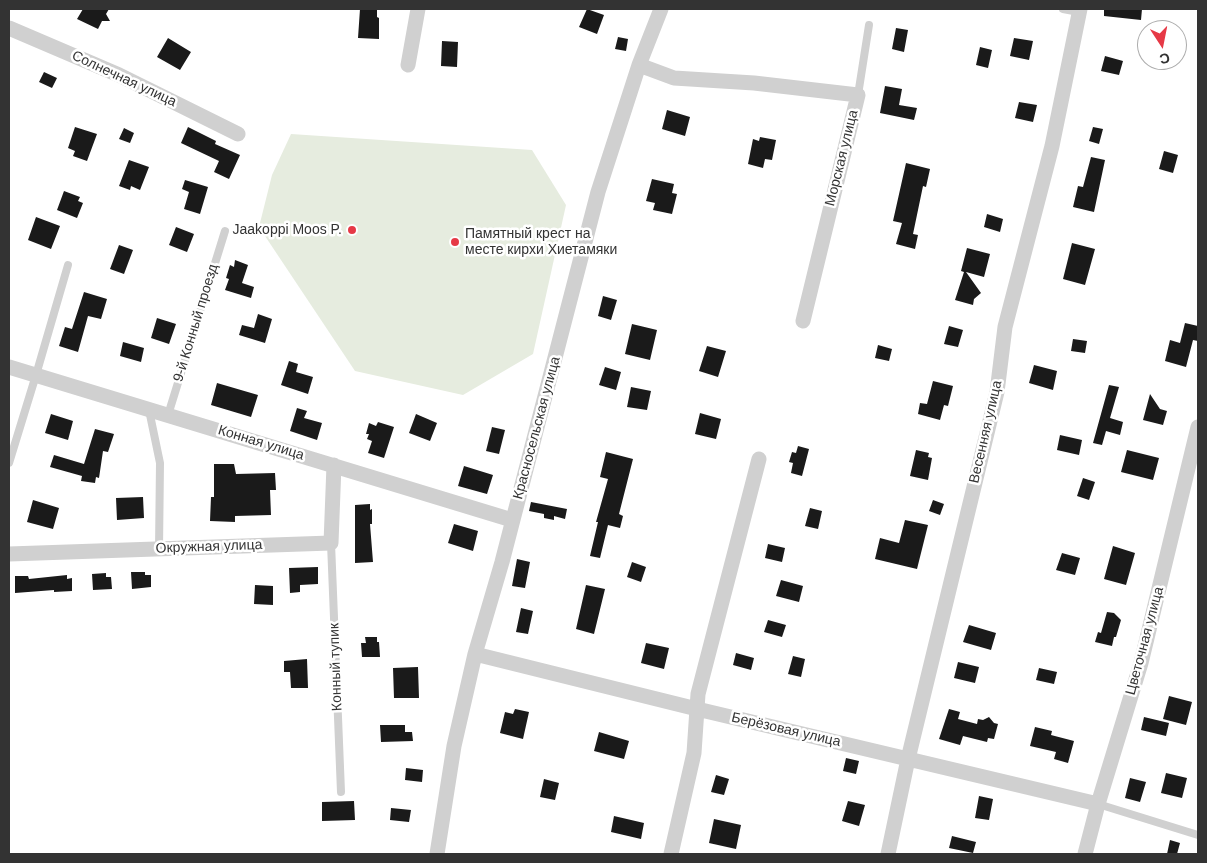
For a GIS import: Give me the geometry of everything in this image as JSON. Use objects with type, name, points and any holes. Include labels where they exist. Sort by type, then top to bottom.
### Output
[{"type":"street","points":[[408,65],[418,9]]},
{"type":"street","name":"Красносельская улица","points":[[437,854],[454,746],[475,654],[502,562],[598,192],[639,65],[661,9]]},
{"type":"street","name":"Весенняя улица","points":[[888,854],[908,759],[997,392],[1005,326],[1052,146],[1079,10]]},
{"type":"street","name":"Солнечная улица","points":[[9,28],[119,74],[238,134]]},
{"type":"street","name":"Морская улица","points":[[639,65],[674,78],[754,82],[858,95],[803,320]]},
{"type":"street","name":"Конная улица","points":[[9,367],[512,520]]},
{"type":"street","name":"Цветочная улица","points":[[1085,854],[1098,804],[1141,663],[1198,427]]},
{"type":"street","points":[[671,854],[694,753],[698,694],[759,459]]},
{"type":"street","points":[[331,543],[334,466]]},
{"type":"street","name":"Окружная улица","points":[[9,554],[331,543]]},
{"type":"street","name":"Берёзовая улица","points":[[475,654],[697,709],[1098,804]]},
{"type":"lane","points":[[1063,9],[1079,10]]},
{"type":"lane","points":[[858,95],[869,25]]},
{"type":"lane","name":"9-й Конный проезд","points":[[168,415],[225,230]]},
{"type":"lane","points":[[9,463],[68,265]]},
{"type":"lane","points":[[148,410],[160,463],[159,549]]},
{"type":"lane","name":"Конный тупик","points":[[331,543],[342,792]]},
{"type":"lane","points":[[1098,804],[1198,835]]},
{"type":"shaded area","points":[[291,134],[532,150],[566,205],[533,354],[463,395],[355,371],[259,227],[272,175]]},
{"type":"building","points":[[83,9],[109,9],[106,14],[110,21],[102,21],[98,29],[77,19]]},
{"type":"building","points":[[360,9],[377,9],[379,39],[358,38]]},
{"type":"building","points":[[587,9],[604,15],[597,34],[579,27]]},
{"type":"building","points":[[1104,9],[1142,9],[1141,20],[1104,16]]},
{"type":"building","points":[[896,28],[908,30],[904,52],[892,49]]},
{"type":"building","points":[[618,37],[628,39],[626,51],[615,49]]},
{"type":"building","points":[[168,38],[191,52],[180,70],[157,57]]},
{"type":"building","points":[[1014,38],[1033,41],[1029,60],[1010,56]]},
{"type":"building","points":[[442,41],[458,42],[457,67],[441,66]]},
{"type":"building","points":[[980,47],[992,50],[988,68],[976,65]]},
{"type":"building","points":[[1105,56],[1123,61],[1119,75],[1101,71]]},
{"type":"building","points":[[44,72],[57,78],[52,88],[39,82]]},
{"type":"building","points":[[885,86],[902,89],[899,105],[917,108],[914,120],[880,113]]},
{"type":"building","points":[[1019,102],[1037,105],[1033,122],[1015,118]]},
{"type":"building","points":[[667,110],[690,117],[685,136],[662,129]]},
{"type":"building","points":[[75,127],[97,134],[87,161],[73,156],[75,151],[68,148]]},
{"type":"building","points":[[188,127],[216,141],[215,144],[240,155],[229,179],[214,172],[219,161],[181,143]]},
{"type":"building","points":[[1093,127],[1103,129],[1099,144],[1089,141]]},
{"type":"building","points":[[124,128],[134,133],[130,143],[119,139]]},
{"type":"building","points":[[760,137],[776,140],[772,160],[765,159],[763,168],[748,164],[753,139],[759,141]]},
{"type":"building","points":[[1164,151],[1178,155],[1173,173],[1159,169]]},
{"type":"building","points":[[1091,157],[1105,160],[1094,212],[1073,207],[1078,186],[1083,187]]},
{"type":"building","points":[[129,160],[149,167],[140,190],[131,186],[130,190],[119,186]]},
{"type":"building","points":[[906,163],[930,169],[926,187],[923,186],[913,234],[918,235],[915,249],[896,244],[902,223],[893,221]]},
{"type":"building","points":[[652,179],[674,184],[672,193],[677,194],[672,214],[653,210],[655,203],[646,201]]},
{"type":"building","points":[[185,180],[208,187],[200,214],[184,209],[189,192],[182,189]]},
{"type":"building","points":[[64,191],[80,197],[78,201],[83,203],[77,218],[57,210]]},
{"type":"building","points":[[987,214],[1003,219],[1000,232],[984,227]]},
{"type":"building","points":[[36,217],[60,226],[51,249],[28,240]]},
{"type":"building","points":[[176,227],[194,234],[187,252],[169,245]]},
{"type":"building","points":[[1072,243],[1095,249],[1085,285],[1063,279]]},
{"type":"building","points":[[119,245],[133,250],[124,274],[110,269]]},
{"type":"building","points":[[967,248],[990,254],[984,277],[966,272],[981,293],[974,299],[973,305],[955,300],[964,272],[961,271]]},
{"type":"building","points":[[235,260],[248,265],[242,283],[254,287],[251,298],[225,290],[229,279],[226,278],[230,265],[234,267]]},
{"type":"building","points":[[84,292],[107,299],[101,319],[88,316],[78,352],[59,346],[65,327],[72,329]]},
{"type":"building","points":[[603,296],[617,300],[611,320],[598,316]]},
{"type":"building","points":[[258,314],[272,319],[265,343],[239,335],[242,325],[254,328]]},
{"type":"building","points":[[157,318],[176,324],[169,344],[151,338]]},
{"type":"building","points":[[1185,323],[1198,326],[1198,341],[1193,340],[1186,367],[1165,361],[1170,340],[1180,343]]},
{"type":"building","points":[[632,324],[657,330],[650,360],[625,354]]},
{"type":"building","points":[[949,326],[963,330],[958,347],[944,344]]},
{"type":"building","points":[[1073,339],[1087,341],[1085,353],[1071,351]]},
{"type":"building","points":[[123,342],[144,348],[141,362],[120,356]]},
{"type":"building","points":[[878,345],[892,349],[889,361],[875,358]]},
{"type":"building","points":[[707,346],[726,351],[718,377],[699,371]]},
{"type":"building","points":[[289,361],[298,364],[296,372],[313,377],[308,394],[281,385]]},
{"type":"building","points":[[1034,365],[1057,371],[1053,390],[1029,383]]},
{"type":"building","points":[[605,367],[621,372],[616,390],[599,385]]},
{"type":"building","points":[[933,381],[953,386],[948,406],[944,405],[940,420],[918,414],[920,403],[927,404]]},
{"type":"building","points":[[217,383],[258,395],[251,417],[211,405]]},
{"type":"building","points":[[1109,385],[1119,387],[1110,418],[1123,422],[1120,435],[1106,431],[1102,445],[1093,443]]},
{"type":"building","points":[[631,387],[651,391],[647,410],[627,407]]},
{"type":"building","points":[[1150,394],[1160,409],[1167,411],[1163,425],[1143,420]]},
{"type":"building","points":[[297,408],[307,411],[304,418],[322,423],[317,440],[290,431]]},
{"type":"building","points":[[700,413],[721,419],[716,439],[695,434]]},
{"type":"building","points":[[51,414],[73,421],[68,440],[45,433]]},
{"type":"building","points":[[416,414],[437,423],[430,441],[409,433]]},
{"type":"building","points":[[378,422],[394,427],[384,458],[368,453],[372,441],[367,439],[369,434],[366,434],[369,423],[376,426]]},
{"type":"building","points":[[492,427],[505,430],[499,454],[486,451]]},
{"type":"building","points":[[95,429],[114,434],[108,452],[103,451],[99,478],[96,477],[95,483],[81,481],[82,476],[50,467],[54,455],[84,464]]},
{"type":"building","points":[[1060,435],[1082,440],[1079,455],[1057,450]]},
{"type":"building","points":[[798,446],[809,449],[802,476],[791,473],[793,463],[789,462],[792,452],[796,453]]},
{"type":"building","points":[[916,450],[929,453],[928,457],[932,458],[928,480],[910,476]]},
{"type":"building","points":[[1127,450],[1159,458],[1153,480],[1121,472]]},
{"type":"building","points":[[606,452],[633,459],[619,514],[623,516],[620,528],[608,525],[600,558],[590,556],[598,522],[596,522],[608,479],[600,477]]},
{"type":"building","points":[[214,464],[234,464],[236,474],[275,473],[276,490],[270,490],[271,515],[235,516],[235,522],[210,521],[211,497],[214,497]]},
{"type":"building","points":[[464,466],[493,475],[487,494],[458,486]]},
{"type":"building","points":[[1083,478],[1095,482],[1089,500],[1077,496]]},
{"type":"building","points":[[143,497],[144,518],[117,520],[116,498]]},
{"type":"building","points":[[33,500],[59,508],[53,529],[27,522]]},
{"type":"building","points":[[933,500],[944,504],[940,515],[929,511]]},
{"type":"building","points":[[531,502],[567,509],[565,519],[554,516],[554,520],[544,518],[544,514],[529,511]]},
{"type":"building","points":[[370,504],[370,510],[372,509],[372,524],[370,524],[373,562],[355,563],[355,505]]},
{"type":"building","points":[[810,508],[822,511],[818,529],[805,526]]},
{"type":"building","points":[[905,520],[928,525],[917,569],[875,559],[880,538],[899,543]]},
{"type":"building","points":[[454,524],[478,531],[473,551],[448,543]]},
{"type":"building","points":[[768,544],[785,548],[782,562],[765,558]]},
{"type":"building","points":[[1113,546],[1135,553],[1126,585],[1104,579]]},
{"type":"building","points":[[1062,553],[1080,558],[1075,575],[1056,570]]},
{"type":"building","points":[[517,559],[530,562],[525,588],[512,586]]},
{"type":"building","points":[[632,562],[646,567],[641,582],[627,577]]},
{"type":"building","points":[[318,567],[318,584],[300,585],[300,592],[290,593],[289,568]]},
{"type":"building","points":[[131,572],[145,572],[145,575],[151,575],[151,587],[132,589]]},
{"type":"building","points":[[106,573],[106,577],[111,577],[112,589],[93,590],[92,574]]},
{"type":"building","points":[[67,575],[67,579],[72,578],[72,591],[54,592],[54,590],[15,593],[15,576],[28,576],[29,579]]},
{"type":"building","points":[[781,580],[803,586],[799,602],[776,596]]},
{"type":"building","points":[[255,585],[273,586],[273,605],[254,604]]},
{"type":"building","points":[[586,585],[605,589],[594,634],[576,629]]},
{"type":"building","points":[[521,608],[533,611],[528,634],[516,632]]},
{"type":"building","points":[[1107,612],[1114,613],[1121,620],[1112,646],[1095,642],[1098,632],[1101,633]]},
{"type":"building","points":[[768,620],[786,625],[782,637],[764,632]]},
{"type":"building","points":[[969,625],[996,633],[991,650],[963,642]]},
{"type":"building","points":[[365,637],[377,637],[380,657],[362,657],[361,643],[366,643]]},
{"type":"building","points":[[646,643],[669,648],[664,669],[641,663]]},
{"type":"building","points":[[736,653],[754,658],[751,670],[733,665]]},
{"type":"building","points":[[793,656],[805,659],[801,677],[788,674]]},
{"type":"building","points":[[307,659],[308,688],[291,688],[290,672],[284,672],[284,661]]},
{"type":"building","points":[[958,662],[979,667],[975,683],[954,678]]},
{"type":"building","points":[[418,667],[419,698],[394,698],[393,668]]},
{"type":"building","points":[[1039,668],[1057,672],[1054,684],[1036,680]]},
{"type":"building","points":[[1169,696],[1192,702],[1186,725],[1163,719]]},
{"type":"building","points":[[515,709],[529,712],[523,739],[500,733],[505,712],[513,714]]},
{"type":"building","points":[[949,709],[960,712],[958,719],[977,724],[978,719],[983,720],[989,717],[994,723],[998,724],[994,739],[988,738],[987,742],[963,736],[960,745],[939,739]]},
{"type":"building","points":[[1144,717],[1169,723],[1166,736],[1141,730]]},
{"type":"building","points":[[380,725],[405,725],[405,732],[412,732],[413,741],[381,742]]},
{"type":"building","points":[[1035,727],[1052,731],[1051,735],[1074,741],[1068,763],[1054,759],[1056,752],[1030,746]]},
{"type":"building","points":[[599,732],[629,741],[624,759],[594,751]]},
{"type":"building","points":[[846,758],[859,761],[856,774],[843,771]]},
{"type":"building","points":[[406,768],[423,770],[422,782],[405,780]]},
{"type":"building","points":[[1166,773],[1187,778],[1182,798],[1161,793]]},
{"type":"building","points":[[716,775],[729,779],[724,795],[711,792]]},
{"type":"building","points":[[1130,778],[1146,782],[1140,802],[1125,798]]},
{"type":"building","points":[[544,779],[559,783],[555,800],[540,797]]},
{"type":"building","points":[[979,796],[993,799],[989,820],[975,818]]},
{"type":"building","points":[[354,801],[355,820],[322,821],[322,802]]},
{"type":"building","points":[[848,801],[865,805],[859,826],[842,821]]},
{"type":"building","points":[[391,808],[411,810],[409,822],[390,820]]},
{"type":"building","points":[[614,816],[644,823],[641,839],[611,832]]},
{"type":"building","points":[[714,819],[741,825],[736,849],[709,843]]},
{"type":"building","points":[[952,836],[976,842],[973,853],[949,848]]},
{"type":"building","points":[[1170,840],[1180,843],[1177,854],[1167,854]]},
{"type":"place","name":"Jaakoppi Moos P.","points":[[352,230]]},
{"type":"place","name":"Памятный крест на месте кирхи Хиетамяки","points":[[455,242]]}]
